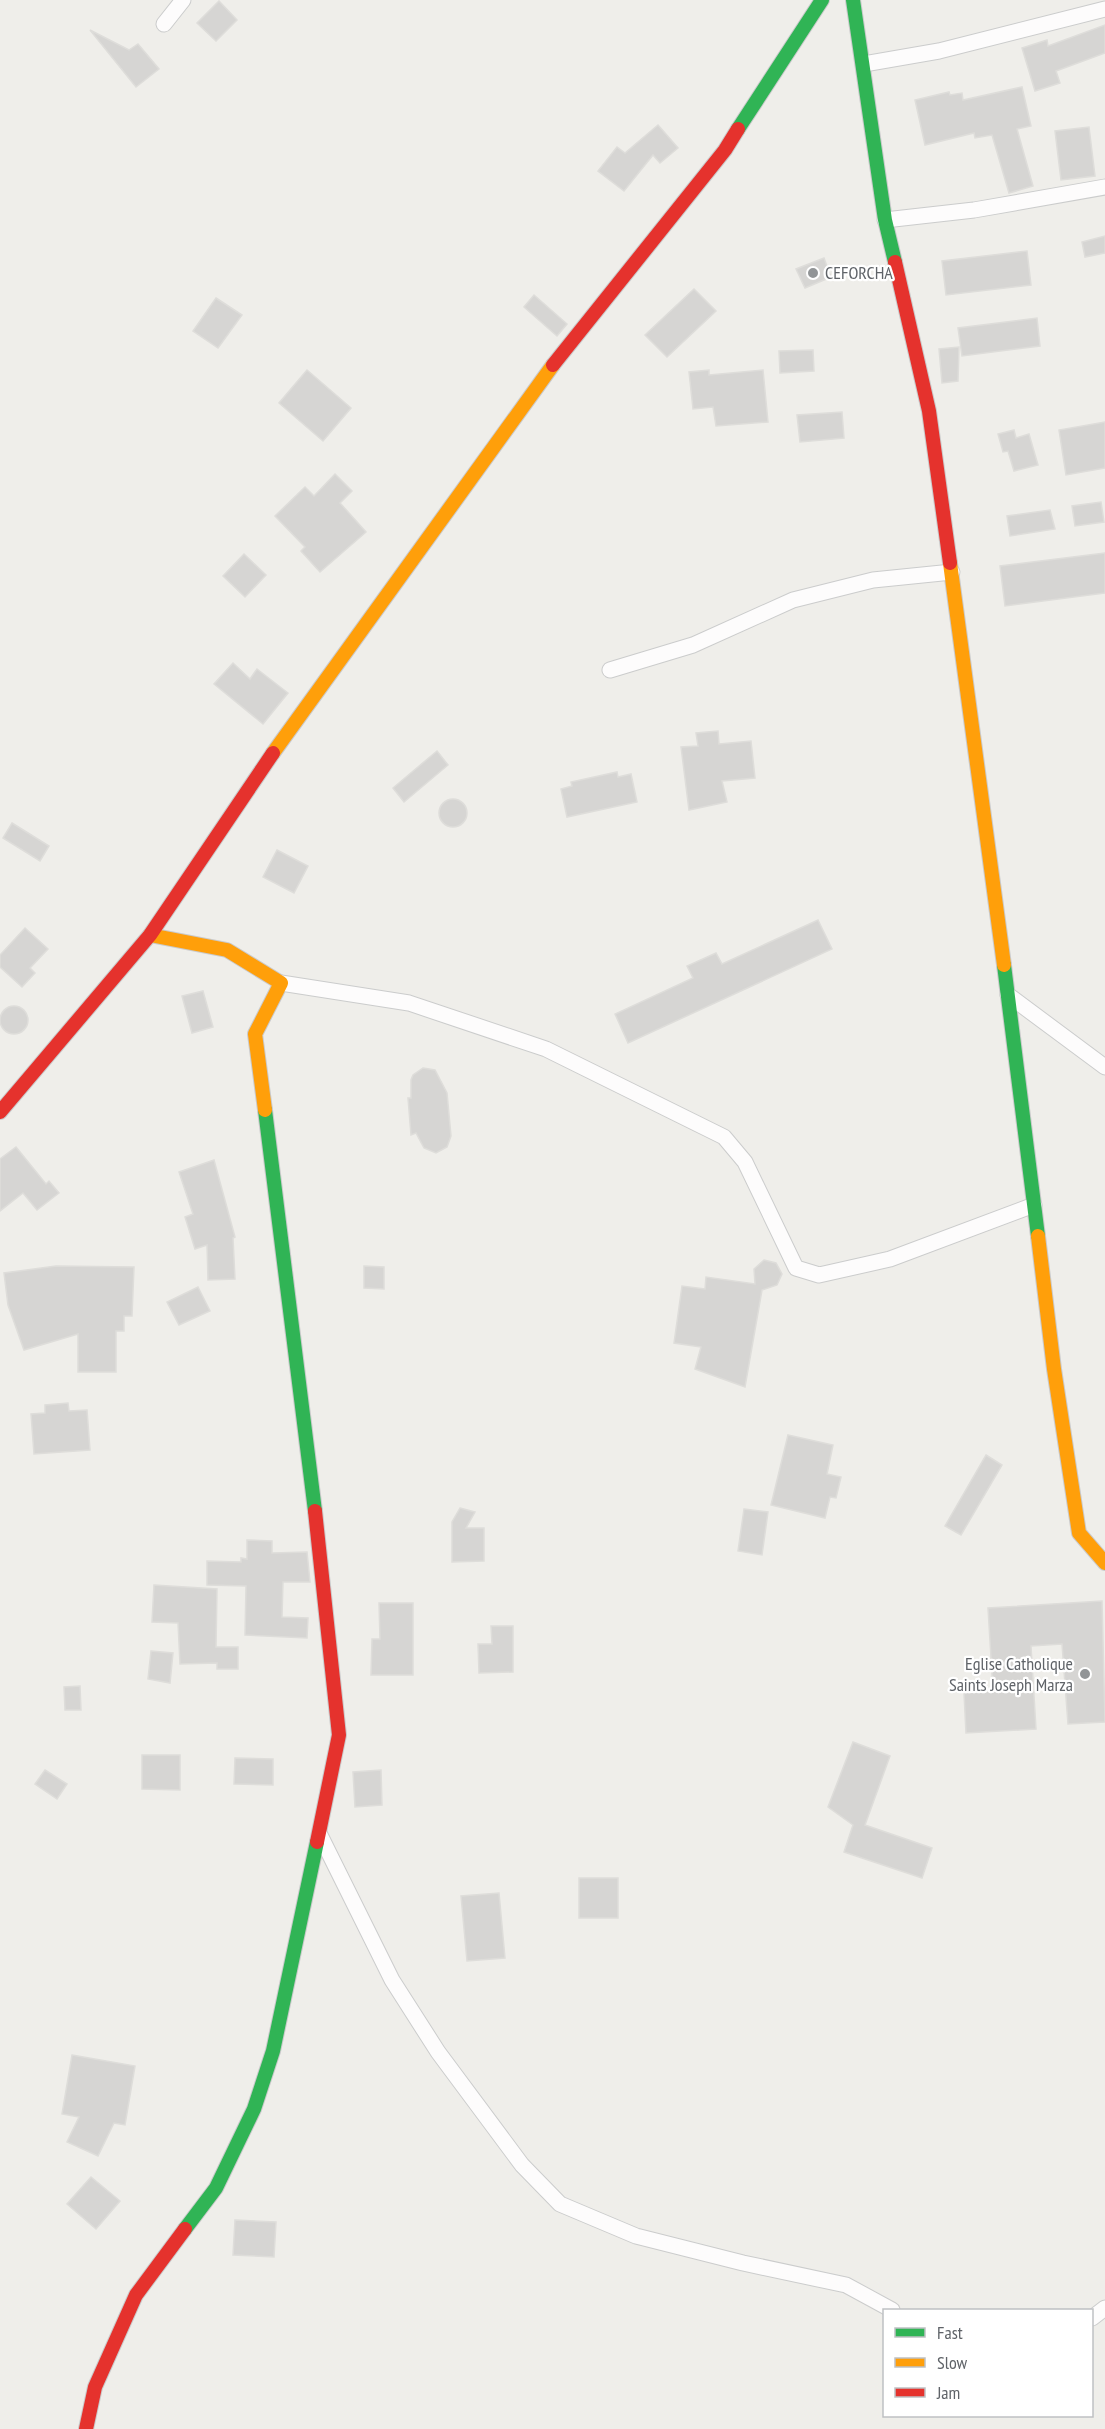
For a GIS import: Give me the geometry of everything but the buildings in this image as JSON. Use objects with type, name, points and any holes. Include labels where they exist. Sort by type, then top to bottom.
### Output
[{"type":"street","points":[[164,24],[183,0]]},
{"type":"street","points":[[0,1112],[150,935],[246,790],[562,353],[725,150],[822,0]]},
{"type":"street","points":[[853,0],[864,63],[885,220],[929,411],[1008,995],[1054,1369],[1079,1533],[1105,1563]]},
{"type":"street","points":[[864,63],[939,51],[1105,9]]},
{"type":"street","points":[[885,220],[974,210],[1105,188]]},
{"type":"street","points":[[610,670],[693,645],[793,600],[873,580],[952,572]]},
{"type":"street","points":[[150,935],[227,950],[281,983],[409,1003],[546,1049],[724,1137],[745,1162],[796,1268],[819,1275],[890,1259],[1034,1205]]},
{"type":"street","points":[[86,2429],[95,2387],[136,2295],[216,2188],[254,2109],[273,2051],[320,1835],[339,1735],[335,1675],[255,1034],[281,983]]},
{"type":"street","points":[[1008,995],[1105,1067]]},
{"type":"street","points":[[320,1835],[392,1980],[438,2052],[522,2165],[560,2204],[636,2236],[743,2264],[846,2285],[890,2309]]},
{"type":"street","points":[[1093,2317],[1105,2308]]},
{"type":"traffic: fast","points":[[738,129],[822,0]]},
{"type":"traffic: fast","points":[[853,0],[885,220],[895,262]]},
{"type":"traffic: fast","points":[[1004,965],[1038,1236]]},
{"type":"traffic: fast","points":[[265,1110],[315,1511]]},
{"type":"traffic: fast","points":[[185,2229],[216,2188],[254,2109],[273,2051],[317,1842]]},
{"type":"traffic: slow","points":[[273,753],[553,365]]},
{"type":"traffic: slow","points":[[950,563],[1004,965]]},
{"type":"traffic: slow","points":[[150,935],[227,950],[281,983],[255,1034],[265,1110]]},
{"type":"traffic: slow","points":[[1038,1236],[1054,1369],[1079,1533],[1105,1563]]},
{"type":"traffic: jam","points":[[553,365],[725,150],[738,129]]},
{"type":"traffic: jam","points":[[895,262],[929,411],[950,563]]},
{"type":"traffic: jam","points":[[0,1112],[150,935],[273,753]]},
{"type":"traffic: jam","points":[[315,1511],[339,1735],[317,1842]]},
{"type":"traffic: jam","points":[[86,2429],[95,2387],[136,2295],[185,2229]]},
{"type":"place","name":"CEFORCHA","points":[[813,273]]},
{"type":"place","name":"Eglise Catholique Saints Joseph Marza","points":[[1085,1674]]}]
